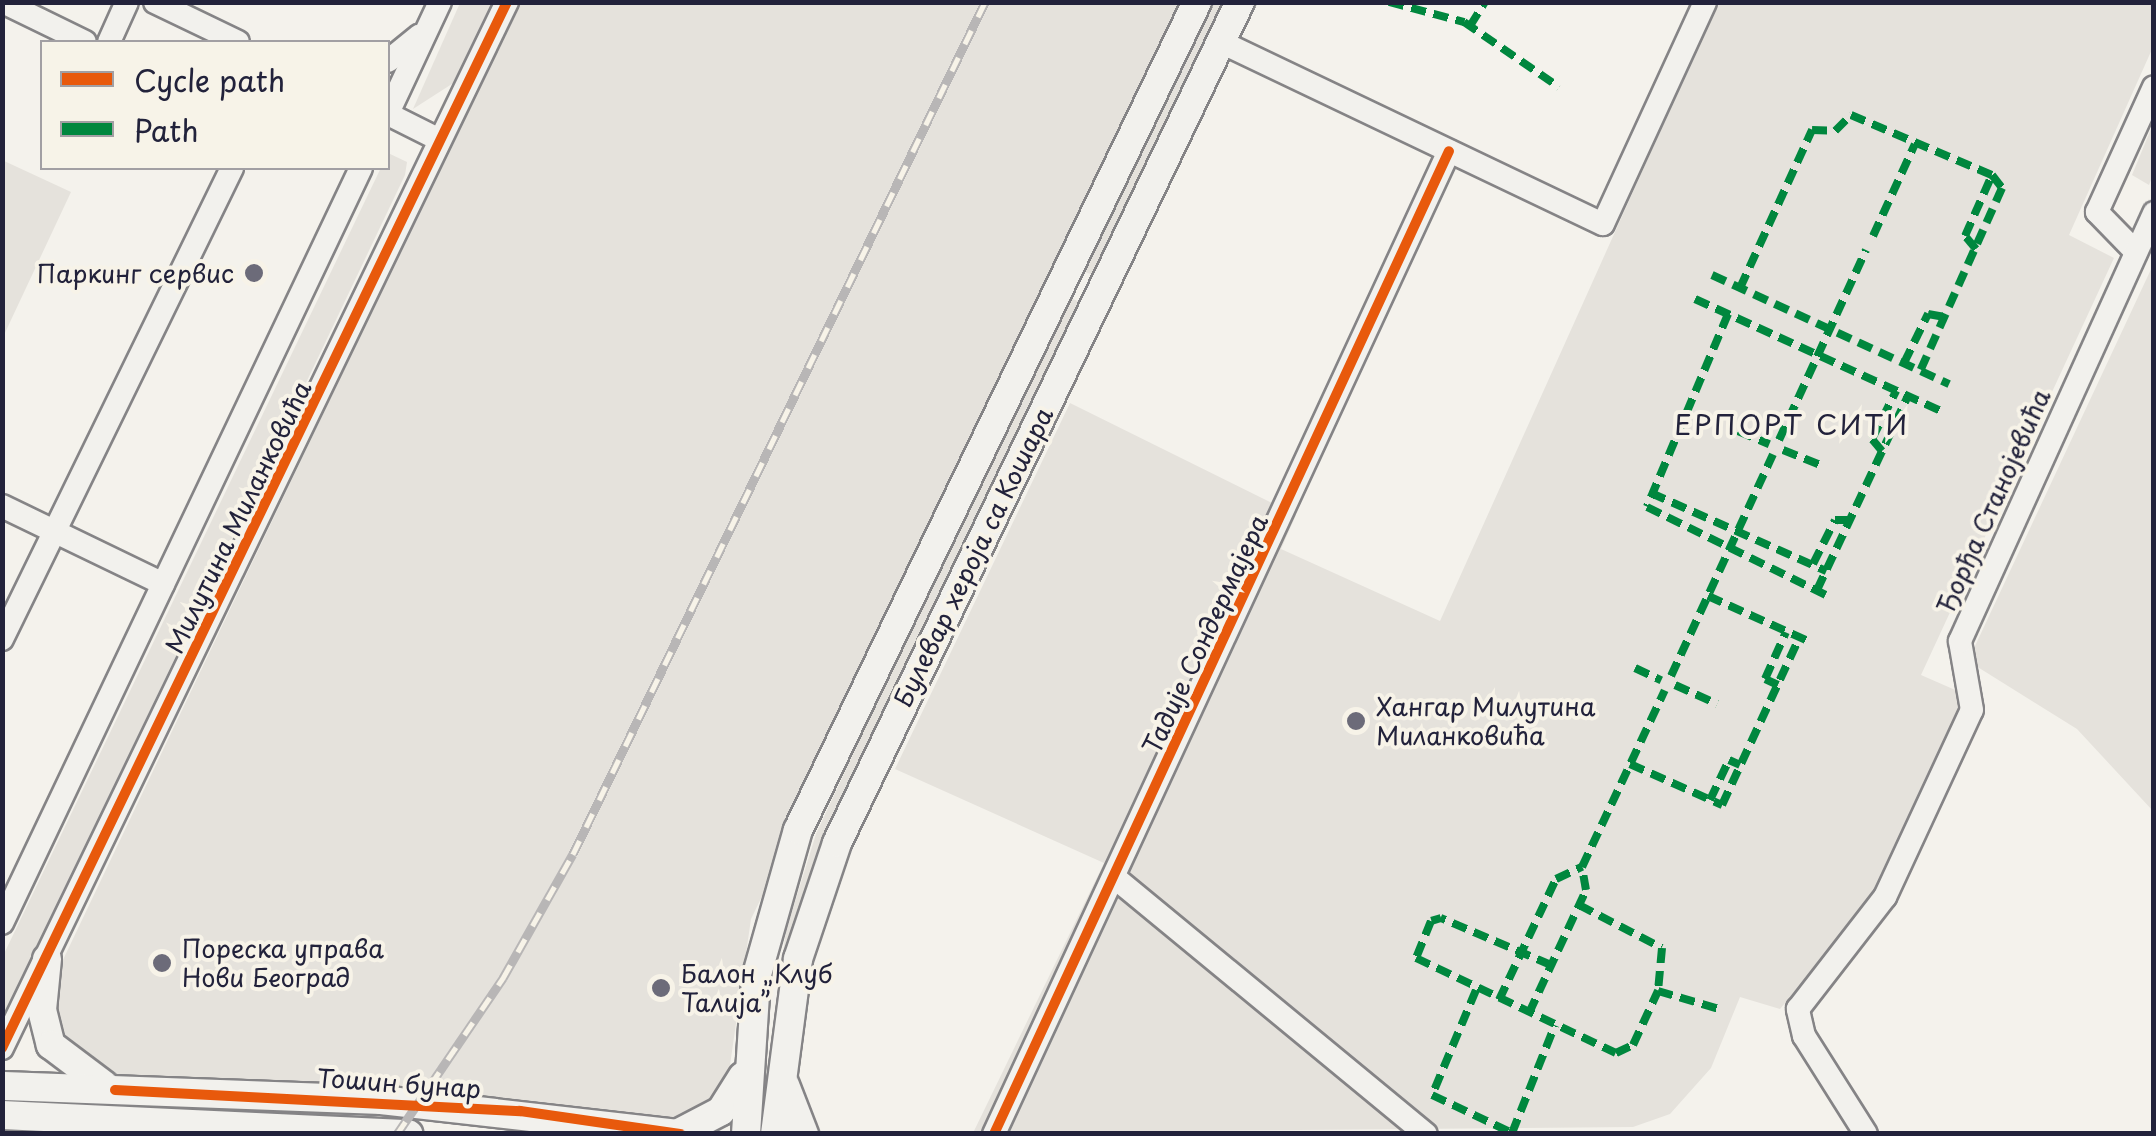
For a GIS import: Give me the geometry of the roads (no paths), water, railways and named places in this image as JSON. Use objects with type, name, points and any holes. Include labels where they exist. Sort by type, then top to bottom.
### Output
[{"type":"main road","name":"Булевар хероја са Кошара","points":[[746,1134],[746,1070],[763,940],[798,830],[1197,2]]},
{"type":"main road","name":"Булевар хероја са Кошара","points":[[776,1134],[798,959],[837,843],[1240,2]]},
{"type":"main road","points":[[1064,276],[1100,294]]},
{"type":"main road","points":[[48,959],[42,1010],[51,1045],[115,1090]]},
{"type":"main road","points":[[679,1134],[722,1111],[746,1070]]},
{"type":"main road","points":[[781,1074],[804,1134]]},
{"type":"main road","name":"Тошин бунар","points":[[2,1086],[520,1111],[679,1134]]},
{"type":"main road","name":"Тошин бунар","points":[[2,1115],[409,1134]]},
{"type":"street","points":[[4,2],[82,40]]},
{"type":"street","points":[[109,40],[127,2]]},
{"type":"street","points":[[155,2],[234,40]]},
{"type":"street","points":[[390,109],[440,2]]},
{"type":"street","name":"Милутина Миланковића","points":[[2,1048],[507,2]]},
{"type":"street","points":[[1221,42],[1603,224],[1704,2]]},
{"type":"street","points":[[390,59],[428,26]]},
{"type":"street","points":[[2136,252],[2097,212],[2154,88]]},
{"type":"street","points":[[390,114],[440,140]]},
{"type":"street","name":"Тадије Сондермајера","points":[[994,1134],[1449,151]]},
{"type":"street","points":[[2,639],[231,170]]},
{"type":"street","points":[[342,209],[346,170]]},
{"type":"street","name":"Милутина Миланковића","points":[[2,923],[360,170]]},
{"type":"street","name":"Ђорђа Станојевића","points":[[1866,1134],[1804,1036],[1798,1008],[1885,897],[1972,710],[1960,638],[2154,213]]},
{"type":"street","name":"Милутина Миланковића","points":[[2,506],[163,584]]},
{"type":"street","points":[[1114,877],[1426,1134]]},
{"type":"railway","points":[[397,1134],[503,978],[573,854],[985,2]]},
{"type":"place","name":"Паркинг сервис","points":[[254,273]]},
{"type":"place","name":"Хангар Милутина Миланковића","points":[[1356,721]]},
{"type":"place","name":"Пореска управа Нови Београд","points":[[162,963]]},
{"type":"place","name":"Балон „Клуб Талија”","points":[[661,988]]},
{"type":"district","name":"ЕРПОРТ СИТИ","points":[[1792,424]]}]
